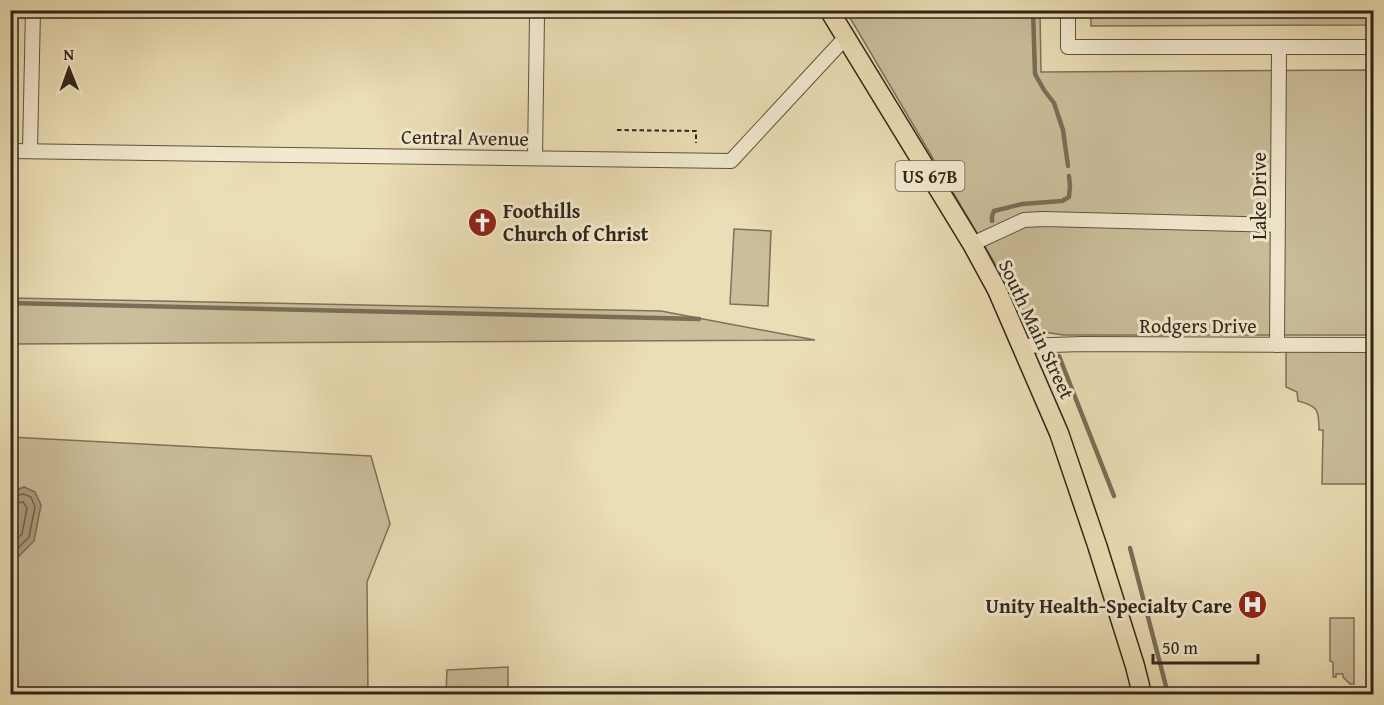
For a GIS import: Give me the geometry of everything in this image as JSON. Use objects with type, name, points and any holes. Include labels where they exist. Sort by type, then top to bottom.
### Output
[{"type":"main road","name":"South Main Street","points":[[829,10],[972,244],[1022,346],[1059,433],[1097,545],[1142,694]]},
{"type":"street","points":[[30,150],[33,10]]},
{"type":"street","points":[[1068,10],[1068,47],[1374,47]]},
{"type":"street","points":[[535,158],[537,16]]},
{"type":"street","name":"Central Avenue","points":[[10,151],[731,161],[846,37]]},
{"type":"street","name":"Lake Drive","points":[[1277,345],[1279,47]]},
{"type":"street","points":[[972,244],[1024,220],[1278,225]]},
{"type":"street","name":"Rodgers Drive","points":[[1022,346],[1082,344],[1374,345]]},
{"type":"path","points":[[617,130],[696,131],[696,143]]},
{"type":"shaded area","points":[[846,11],[1040,11],[1041,72],[1373,70],[1373,335],[1063,335],[1038,331],[1026,316]]},
{"type":"shaded area","points":[[1091,11],[1373,11],[1373,25],[1091,26]]},
{"type":"shaded area","points":[[734,229],[771,231],[768,306],[730,304]]},
{"type":"shaded area","points":[[11,298],[661,311],[815,340],[11,344]]},
{"type":"shaded area","points":[[1286,351],[1373,351],[1373,484],[1322,484],[1323,430],[1319,430],[1316,410],[1298,401],[1297,392],[1286,387]]},
{"type":"shaded area","points":[[10,437],[371,456],[390,524],[367,582],[368,694],[76,694],[75,690],[11,690],[11,559],[17,557],[24,487],[11,492]]},
{"type":"shaded area","points":[[1330,618],[1354,618],[1354,684],[1350,684],[1343,674],[1336,674],[1336,677],[1333,677],[1333,662],[1330,661]]},
{"type":"shaded area","points":[[508,667],[508,694],[446,694],[447,670]]},
{"type":"water","points":[[24,487],[35,492],[41,505],[34,541],[17,558],[11,559],[11,492]]},
{"type":"waterway","points":[[1033,10],[1035,74],[1054,103],[1063,130],[1068,166]]},
{"type":"waterway","points":[[992,221],[994,211],[1022,204],[1062,201],[1069,197],[1069,176]]},
{"type":"waterway","points":[[10,303],[699,319]]},
{"type":"waterway","points":[[1059,356],[1114,496]]},
{"type":"waterway","points":[[1130,548],[1168,694]]},
{"type":"place","name":"Foothills Church of Christ","points":[[482,222]]},
{"type":"place","name":"Unity Health-Specialty Care","points":[[1253,605]]}]
